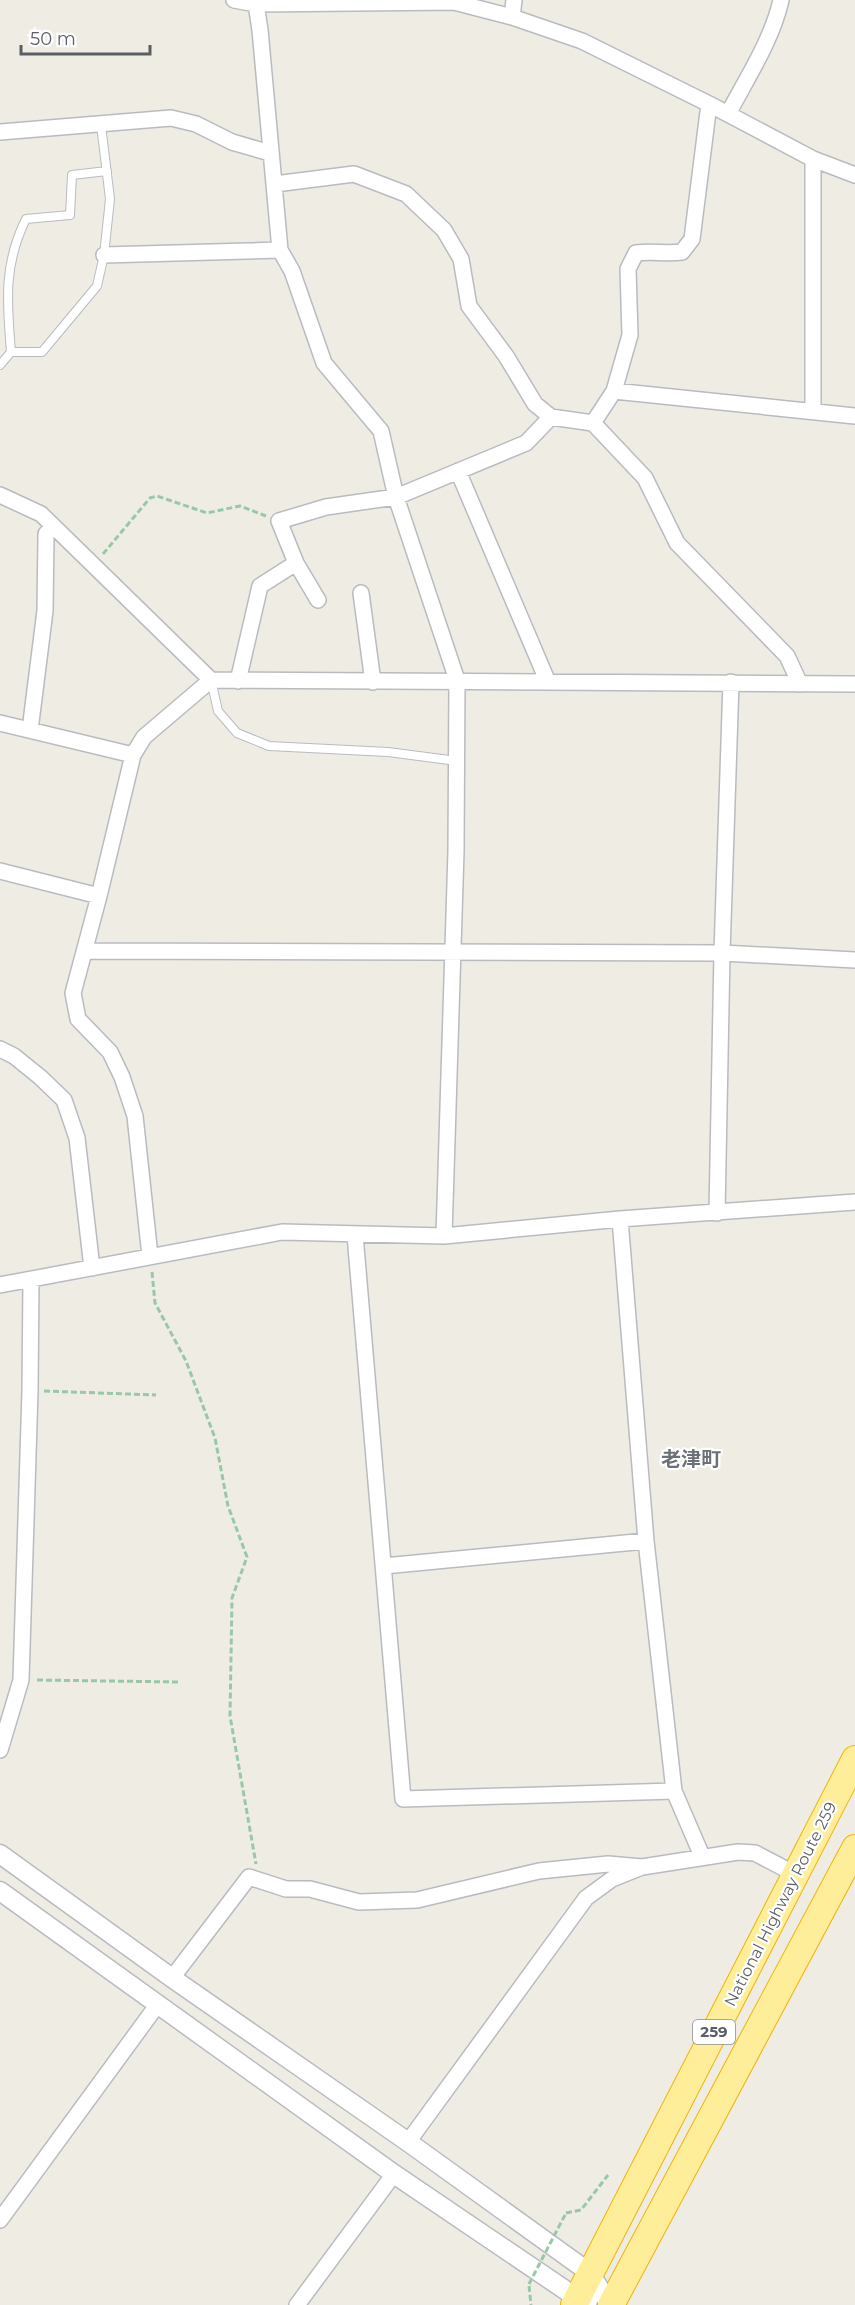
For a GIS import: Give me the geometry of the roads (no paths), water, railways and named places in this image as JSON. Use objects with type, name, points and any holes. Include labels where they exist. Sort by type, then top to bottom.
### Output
[{"type":"highway","name":"National Highway Route 259","points":[[575,2301],[855,1759]]},
{"type":"highway","name":"259","points":[[610,2305],[855,1848]]},
{"type":"street","points":[[234,0],[256,4],[454,2],[512,17],[582,41],[813,159],[855,175]]},
{"type":"street","points":[[512,17],[514,0]]},
{"type":"street","points":[[728,114],[754,65],[778,12],[781,0]]},
{"type":"street","points":[[256,4],[280,250],[292,271],[324,363],[381,431],[396,497],[457,681],[458,761],[444,1236]]},
{"type":"street","points":[[593,423],[614,391],[630,335],[628,269],[636,253],[682,252],[692,239],[709,104]]},
{"type":"street","points":[[0,132],[171,118],[196,124],[232,142],[270,153]]},
{"type":"street","points":[[813,159],[813,411]]},
{"type":"street","points":[[275,184],[354,174],[406,194],[444,230],[461,259],[469,306],[506,356],[535,404],[551,417],[593,423],[645,478],[677,543],[787,656],[800,684]]},
{"type":"street","points":[[104,255],[280,250]]},
{"type":"street","points":[[614,391],[855,416]]},
{"type":"street","points":[[318,600],[296,563],[279,521],[326,507],[396,497],[526,443],[551,417]]},
{"type":"street","points":[[458,471],[547,680]]},
{"type":"street","points":[[0,495],[40,514],[211,680]]},
{"type":"street","points":[[30,730],[45,611],[46,534],[53,526]]},
{"type":"street","points":[[238,681],[260,585],[296,563]]},
{"type":"street","points":[[362,593],[372,682]]},
{"type":"street","points":[[150,1256],[135,1116],[122,1077],[110,1052],[78,1019],[73,993],[133,755],[144,737],[211,680],[372,682],[547,680],[855,684]]},
{"type":"street","points":[[717,1213],[722,953],[731,682]]},
{"type":"street","points":[[0,723],[133,755]]},
{"type":"street","points":[[0,871],[99,896]]},
{"type":"street","points":[[85,951],[722,953],[855,960]]},
{"type":"street","points":[[0,1049],[14,1056],[64,1100],[77,1138],[92,1268]]},
{"type":"street","points":[[0,1285],[282,1232],[444,1236],[620,1219],[855,1202]]},
{"type":"street","points":[[620,1219],[646,1541],[674,1791],[702,1856]]},
{"type":"street","points":[[355,1235],[403,1798],[674,1791]]},
{"type":"street","points":[[0,1750],[21,1680],[31,1280]]},
{"type":"street","points":[[384,1566],[646,1541]]},
{"type":"street","points":[[408,2142],[586,1898],[612,1879],[642,1867],[738,1852],[755,1853],[795,1874]]},
{"type":"street","points":[[0,1854],[590,2273],[610,2305]]},
{"type":"street","points":[[172,1978],[249,1877],[286,1889],[310,1889],[359,1902],[417,1900],[539,1871],[608,1864],[642,1867]]},
{"type":"street","points":[[0,1891],[575,2301],[605,2305]]},
{"type":"street","points":[[0,2220],[158,2004]]},
{"type":"street","points":[[297,2305],[394,2174]]},
{"type":"lane","points":[[11,352],[42,352],[97,286],[104,255],[110,199],[101,124]]},
{"type":"lane","points":[[0,365],[11,352],[7,296],[15,242],[26,219],[70,215],[72,175],[107,171]]},
{"type":"lane","points":[[211,680],[218,711],[237,733],[269,746],[388,752],[458,761]]},
{"type":"district","name":"老津町","points":[[691,1459]]}]
